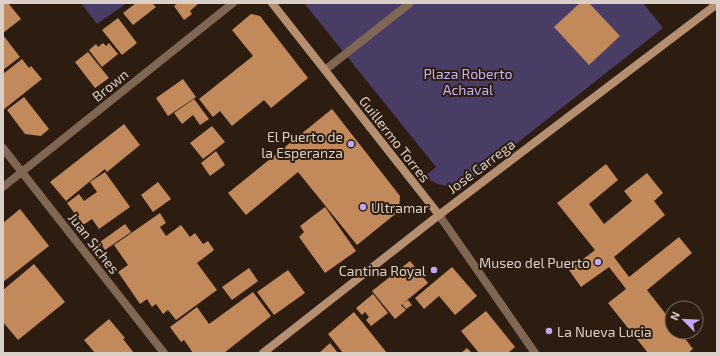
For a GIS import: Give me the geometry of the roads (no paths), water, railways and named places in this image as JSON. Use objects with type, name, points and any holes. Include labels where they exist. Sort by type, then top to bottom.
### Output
[{"type":"main road","name":"Guillermo Torres","points":[[272,3],[439,215]]},
{"type":"main road","name":"José Carrega","points":[[263,353],[439,215],[717,4]]},
{"type":"street","name":"Brown","points":[[3,187],[233,3]]},
{"type":"street","points":[[325,70],[410,3]]},
{"type":"street","name":"Juan Siches","points":[[3,148],[164,353]]},
{"type":"street","name":"Guillermo Torres","points":[[439,215],[535,353]]},
{"type":"place","name":"El Puerto de la Esperanza","points":[[351,144]]},
{"type":"place","name":"Ultramar","points":[[363,207]]},
{"type":"place","name":"Museo del Puerto","points":[[598,262]]},
{"type":"place","name":"Cantina Royal","points":[[434,270]]},
{"type":"place","name":"La Nueva Lucia","points":[[549,331]]},
{"type":"park label","name":"Plaza Roberto Achaval","points":[[468,82]]}]
